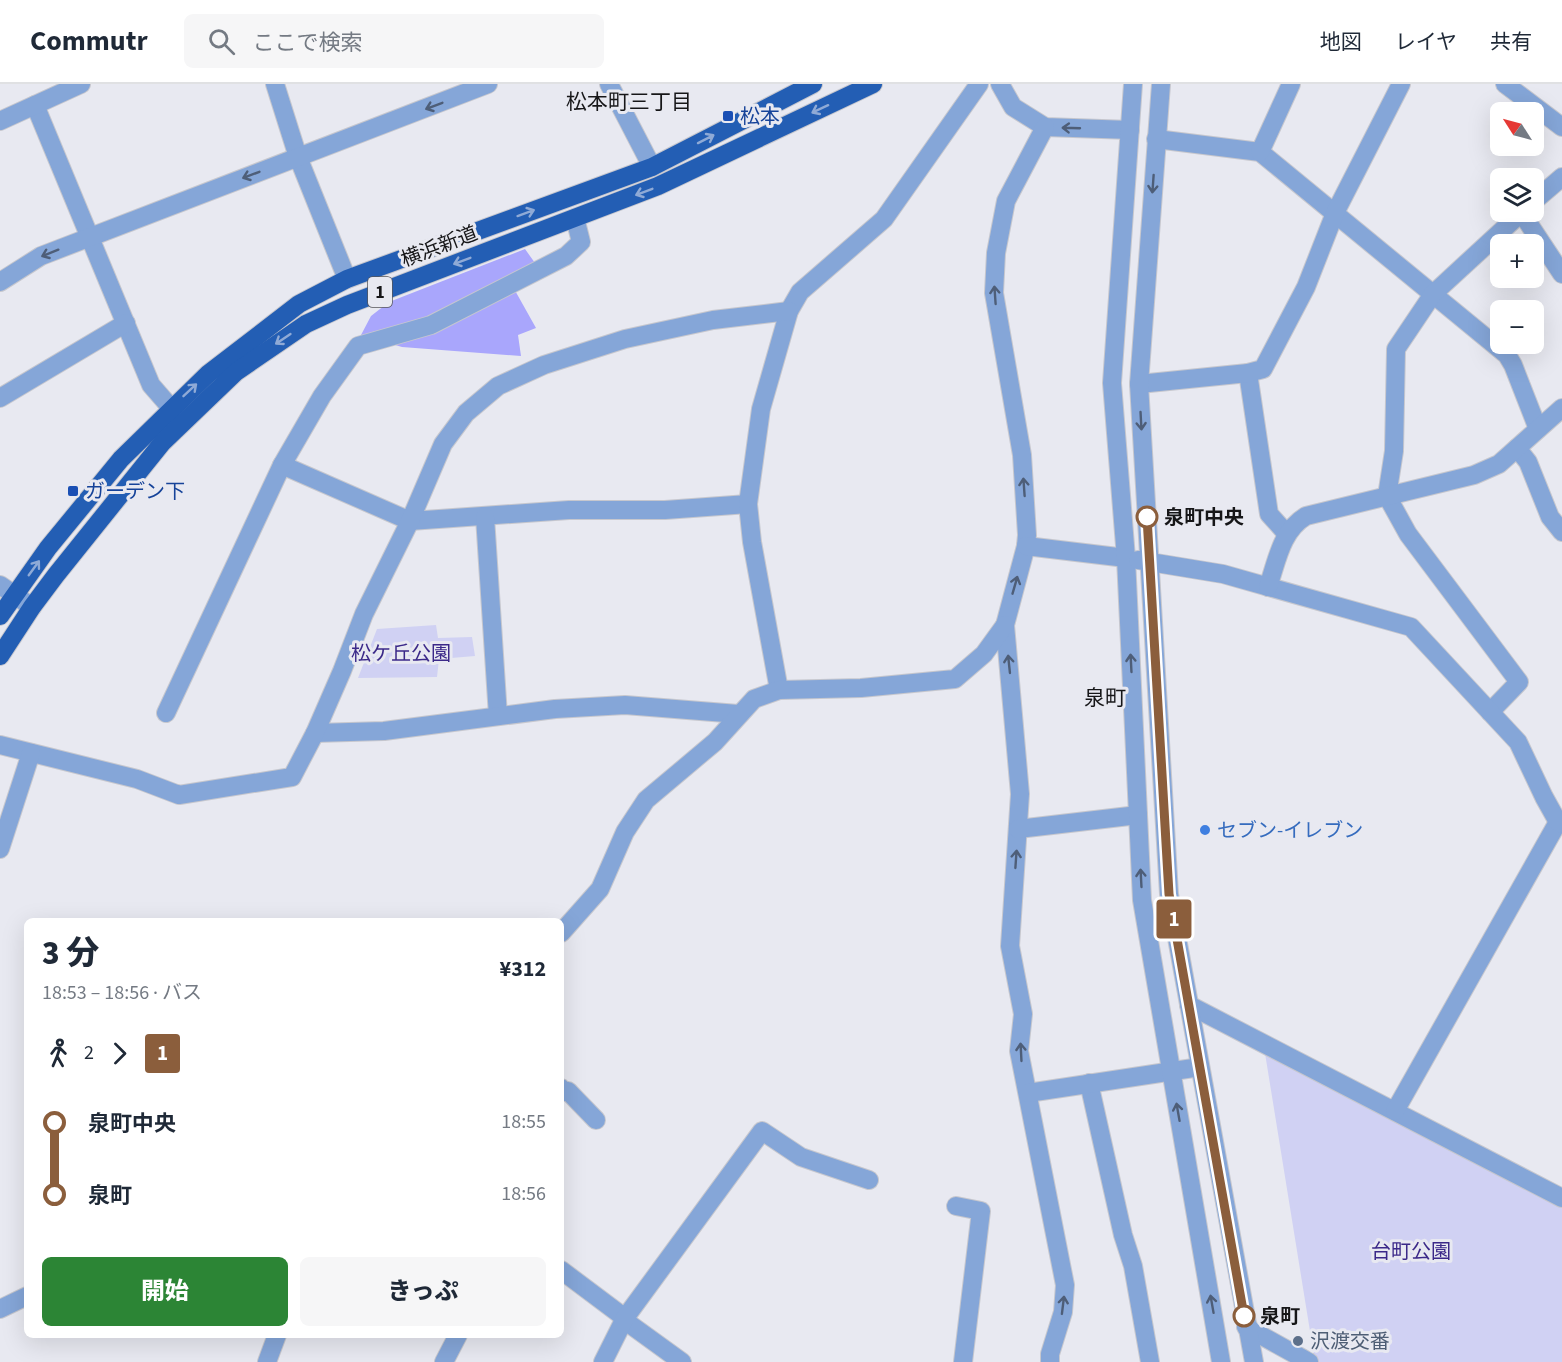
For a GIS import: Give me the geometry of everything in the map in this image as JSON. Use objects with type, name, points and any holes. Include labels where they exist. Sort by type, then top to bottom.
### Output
[{"type":"highway","name":"横浜新道","points":[[0,616],[7,590],[48,548],[121,459],[208,374],[299,304],[347,279],[652,167],[813,84]]},
{"type":"highway","name":"横浜新道","points":[[0,656],[32,607],[162,443],[236,372],[306,324],[347,305],[658,186],[873,84]]},
{"type":"street","points":[[0,121],[81,84]]},
{"type":"street","points":[[275,84],[298,157],[347,279]]},
{"type":"street","points":[[0,282],[41,256],[488,84]]},
{"type":"street","points":[[609,84],[652,167]]},
{"type":"street","points":[[779,690],[752,542],[748,504],[761,409],[789,311],[800,292],[884,219],[979,84]]},
{"type":"street","points":[[1000,84],[1013,106],[1045,128],[1130,130]]},
{"type":"street","points":[[1133,84],[1112,383],[1126,558],[1142,900],[1221,1362]]},
{"type":"street","points":[[1161,84],[1139,384],[1169,894],[1254,1362]]},
{"type":"street","points":[[1260,152],[1291,84]]},
{"type":"street","points":[[1139,384],[1248,373],[1263,369],[1306,287],[1335,213],[1401,84]]},
{"type":"street","points":[[1504,84],[1559,120]]},
{"type":"street","points":[[35,105],[151,385],[171,408]]},
{"type":"street","points":[[1045,128],[1006,201],[996,253],[994,293],[1022,455],[1027,535],[1005,625],[1020,794],[1010,946],[1023,1014],[1019,1051],[1065,1285],[1063,1312],[1050,1354],[1050,1362]]},
{"type":"street","points":[[1156,140],[1260,152],[1507,355],[1514,365],[1538,429]]},
{"type":"street","points":[[1544,192],[1562,177]]},
{"type":"street","points":[[166,713],[282,465],[322,396],[358,346],[431,325],[566,256],[581,242],[575,219]]},
{"type":"street","points":[[1490,712],[1519,682],[1408,534],[1387,496],[1394,451],[1396,349],[1433,294],[1510,222]]},
{"type":"street","points":[[1533,222],[1562,274]]},
{"type":"street","points":[[0,745],[137,779],[179,795],[292,777],[315,733],[364,614],[410,521],[443,444],[466,413],[498,386],[544,365],[625,339],[713,320],[789,311]]},
{"type":"street","points":[[0,398],[126,323]]},
{"type":"street","points":[[1248,373],[1269,514],[1286,533]]},
{"type":"street","points":[[1268,587],[1286,533],[1306,516],[1474,475],[1499,464],[1562,408]]},
{"type":"street","points":[[1517,448],[1528,462],[1551,517],[1562,532]]},
{"type":"street","points":[[282,465],[410,521],[569,510],[665,510],[748,504]]},
{"type":"street","points":[[485,517],[498,716]]},
{"type":"street","points":[[1026,546],[1126,558],[1223,574],[1411,627],[1518,742],[1544,797],[1560,823],[1395,1111]]},
{"type":"street","points":[[7,590],[32,607]]},
{"type":"street","points":[[564,930],[600,889],[625,832],[646,800],[715,742],[754,699],[779,690],[861,688],[955,680],[984,654],[1005,625]]},
{"type":"street","points":[[315,733],[384,731],[555,709],[625,705],[738,714]]},
{"type":"street","points":[[0,849],[31,753]]},
{"type":"street","points":[[1018,829],[1138,815]]},
{"type":"street","points":[[1189,1005],[1562,1198]]},
{"type":"street","points":[[1028,1093],[1200,1067]]},
{"type":"street","points":[[1089,1083],[1123,1235],[1133,1266],[1150,1362]]},
{"type":"street","points":[[564,1092],[568,1090],[596,1120]]},
{"type":"street","points":[[603,1362],[625,1319],[762,1131],[801,1157],[869,1180]]},
{"type":"street","points":[[956,1206],[981,1211],[963,1362]]},
{"type":"street","points":[[564,1272],[682,1362]]},
{"type":"street","points":[[0,1309],[24,1297]]},
{"type":"street","points":[[1246,1327],[1309,1362]]},
{"type":"street","points":[[267,1362],[276,1338]]},
{"type":"street","points":[[444,1362],[456,1338]]},
{"type":"green space","name":"松ケ丘公園","points":[[436,625],[438,638],[472,637],[475,656],[439,659],[437,677],[358,678],[377,629]]},
{"type":"green space","name":"台町公園","points":[[1264,1047],[1562,1203],[1562,1362],[1315,1362]]},
{"type":"shaded area","points":[[525,249],[535,263],[508,278],[536,328],[518,335],[521,356],[402,347],[361,335],[371,316],[389,302]]},
{"type":"bus line","name":"1","points":[[1147,517],[1169,894],[1244,1316]]},
{"type":"place","name":"松本","points":[[728,116]]},
{"type":"place","name":"ガーデン下","points":[[73,491]]},
{"type":"place","name":"泉町中央","points":[[1147,517]]},
{"type":"place","name":"セブン-イレブン","points":[[1205,830]]},
{"type":"place","name":"泉町","points":[[1244,1316]]},
{"type":"place","name":"沢渡交番","points":[[1298,1341]]},
{"type":"district","name":"松本町三丁目","points":[[629,102]]},
{"type":"district","name":"泉町","points":[[1105,698]]}]
